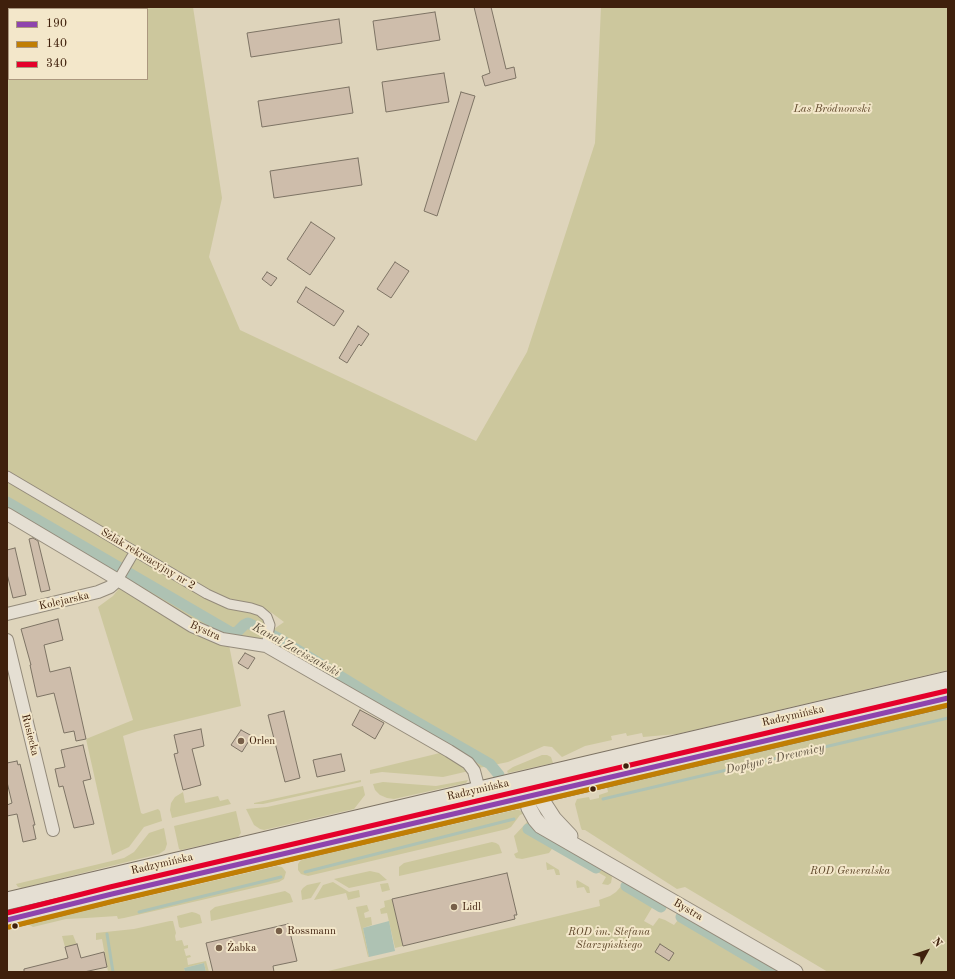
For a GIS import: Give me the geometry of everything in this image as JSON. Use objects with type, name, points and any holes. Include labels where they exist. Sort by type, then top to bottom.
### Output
[{"type":"main road","name":"Radzymińska","points":[[7,901],[948,680]]},
{"type":"main road","name":"Radzymińska","points":[[7,920],[948,698]]},
{"type":"street","name":"Szlak rekreacyjny nr 2","points":[[7,476],[213,597],[229,604],[260,611],[268,620],[268,637]]},
{"type":"street","name":"Bystra","points":[[7,514],[120,577],[192,626],[222,639],[268,637],[364,701],[467,762],[474,771],[479,790]]},
{"type":"street","points":[[120,577],[135,551]]},
{"type":"street","name":"Kolejarska","points":[[7,614],[98,592],[110,587],[120,577]]},
{"type":"street","name":"Rusiecka","points":[[7,640],[53,830]]},
{"type":"street","name":"Bystra","points":[[528,778],[525,790],[581,847]]},
{"type":"street","points":[[550,814],[552,798],[562,788]]},
{"type":"street","name":"Bystra","points":[[532,796],[530,811],[538,823],[545,828],[581,847],[795,972]]},
{"type":"green space","name":"Las Bródnowski","points":[[7,7],[193,7],[222,198],[209,257],[240,330],[476,441],[527,352],[595,143],[601,7],[948,7],[948,670],[677,734],[643,737],[642,733],[627,736],[626,733],[611,736],[612,740],[585,746],[562,757],[552,747],[544,746],[508,762],[479,768],[276,646],[272,637],[274,629],[284,622],[272,613],[259,607],[255,612],[267,622],[265,630],[247,621],[236,630],[232,631],[7,500]]},
{"type":"green space","points":[[7,504],[120,570],[117,575],[7,509]]},
{"type":"green space","points":[[126,573],[230,634],[237,634],[248,625],[265,632],[264,636],[259,640],[231,636],[205,627],[163,600],[141,590],[123,579]]},
{"type":"green space","points":[[121,586],[189,632],[229,645],[241,706],[123,736],[141,813],[143,814],[158,809],[160,811],[162,821],[144,827],[129,847],[112,855],[86,739],[133,720],[98,607],[113,596]]},
{"type":"green space","name":"ROD Generalska","points":[[948,708],[948,972],[828,972],[685,887],[677,889],[581,828],[575,804],[577,799],[589,797],[590,800],[599,798],[599,795],[608,792],[607,787]]},
{"type":"green space","points":[[444,752],[469,771],[443,777],[382,772],[370,774],[370,770]]},
{"type":"green space","points":[[542,755],[551,757],[553,763],[508,773],[507,771],[513,767]]},
{"type":"green space","points":[[361,780],[361,782],[263,804],[254,804],[254,803]]},
{"type":"green space","points":[[468,780],[466,783],[394,799],[380,795],[375,790],[373,784],[383,782],[436,786]]},
{"type":"green space","points":[[363,786],[365,795],[354,809],[264,830],[254,825],[246,809],[267,807]]},
{"type":"green space","points":[[183,792],[185,803],[218,796],[220,801],[228,799],[231,804],[172,818],[170,810],[171,803],[175,797]]},
{"type":"green space","points":[[515,810],[525,813],[520,815],[511,827],[507,829],[308,876],[301,874],[298,870],[298,864],[304,859]]},
{"type":"green space","points":[[236,811],[241,833],[238,837],[181,850],[179,849],[174,826]]},
{"type":"green space","points":[[531,821],[609,872],[612,877],[611,883],[608,885],[602,884],[606,877],[554,846],[549,853],[522,859],[516,858],[514,854],[518,852],[514,836],[527,822]]},
{"type":"green space","points":[[164,828],[167,844],[165,850],[159,854],[22,888],[18,887],[16,884],[124,858],[134,852],[149,833]]},
{"type":"green space","points":[[492,842],[499,845],[502,853],[399,876],[399,867],[404,863]]},
{"type":"green space","points":[[546,862],[559,870],[560,875],[556,875],[554,869],[547,870]]},
{"type":"green space","points":[[277,866],[282,867],[286,872],[284,879],[279,882],[124,918],[118,919],[117,916],[66,919],[33,927],[28,924]]},
{"type":"green space","points":[[370,871],[379,873],[387,880],[349,888],[334,879]]},
{"type":"green space","points":[[577,880],[589,887],[590,893],[587,893],[584,887],[577,888]]},
{"type":"green space","points":[[321,882],[311,898],[302,900],[301,891],[303,888],[307,885]]},
{"type":"green space","points":[[333,882],[349,892],[359,890],[360,897],[348,900],[346,893],[314,900],[323,885]]},
{"type":"green space","points":[[388,883],[390,890],[382,892],[380,884]]},
{"type":"green space","name":"ROD im. Stefana Starzyńskiego","points":[[624,883],[656,901],[644,921],[653,926],[659,918],[674,925],[678,920],[764,972],[324,972],[600,906],[599,900],[616,892]]},
{"type":"green space","points":[[285,891],[290,894],[293,902],[211,921],[210,911],[215,907]]},
{"type":"green space","points":[[392,899],[403,946],[395,948],[387,913],[381,914],[380,909],[385,907],[384,901]]},
{"type":"green space","points":[[367,905],[369,911],[364,913],[365,918],[371,917],[372,925],[363,928],[369,957],[356,907]]},
{"type":"green space","points":[[192,912],[200,915],[202,923],[181,928],[179,927],[177,916]]},
{"type":"green space","points":[[173,921],[176,941],[182,940],[184,946],[188,945],[188,948],[184,949],[186,956],[190,955],[191,957],[187,958],[188,965],[206,961],[209,972],[206,972],[204,963],[184,968],[185,972],[108,972],[102,939],[96,940],[96,933],[134,929]]},
{"type":"green space","points":[[73,935],[77,945],[65,947],[62,936]]},
{"type":"shaded area","points":[[389,921],[395,951],[369,957],[363,928]]},
{"type":"shaded area","points":[[204,963],[206,972],[185,972],[184,968]]},
{"type":"building","points":[[474,7],[491,7],[506,69],[514,67],[516,78],[485,86],[482,76],[490,73]]},
{"type":"building","points":[[435,12],[440,40],[377,50],[373,21]]},
{"type":"building","points":[[339,19],[342,43],[251,57],[247,33]]},
{"type":"building","points":[[444,73],[449,102],[386,112],[382,82]]},
{"type":"building","points":[[349,87],[353,113],[262,127],[258,101]]},
{"type":"building","points":[[461,92],[475,96],[437,216],[424,211]]},
{"type":"building","points":[[358,158],[362,185],[274,198],[270,171]]},
{"type":"building","points":[[311,222],[335,238],[310,275],[287,259]]},
{"type":"building","points":[[395,262],[409,271],[391,298],[377,289]]},
{"type":"building","points":[[267,272],[277,278],[271,286],[262,279]]},
{"type":"building","points":[[306,287],[344,311],[334,326],[297,302]]},
{"type":"building","points":[[358,326],[369,334],[361,346],[359,344],[347,363],[339,358]]},
{"type":"building","points":[[33,538],[38,541],[50,590],[41,592],[29,539]]},
{"type":"building","points":[[15,548],[26,595],[13,598],[7,574],[7,550]]},
{"type":"building","points":[[58,619],[63,640],[44,645],[50,672],[70,667],[86,739],[76,741],[74,731],[64,733],[54,693],[37,697],[31,665],[21,629]]},
{"type":"building","points":[[245,653],[255,658],[248,669],[238,663]]},
{"type":"building","points":[[360,710],[384,723],[375,739],[352,725]]},
{"type":"building","points":[[284,711],[300,778],[285,782],[268,715]]},
{"type":"building","points":[[201,729],[204,746],[192,749],[201,785],[183,790],[174,754],[178,753],[174,735]]},
{"type":"building","name":"Orlen","points":[[241,730],[252,736],[242,752],[231,745]]},
{"type":"building","points":[[83,745],[91,779],[83,781],[94,824],[74,828],[63,786],[59,787],[55,769],[65,767],[61,750]]},
{"type":"building","points":[[341,754],[345,771],[317,777],[313,760]]},
{"type":"building","points":[[17,761],[18,765],[20,764],[35,825],[33,825],[36,839],[23,842],[17,814],[7,816],[7,805],[12,803],[7,782],[7,763]]},
{"type":"building","name":"Lidl","points":[[507,873],[517,915],[514,915],[515,919],[403,946],[392,899]]},
{"type":"building","points":[[288,924],[297,961],[273,966],[274,972],[213,972],[206,943]]},
{"type":"building","points":[[77,944],[81,958],[104,952],[107,967],[84,972],[24,972],[24,969],[68,958],[65,947]]},
{"type":"building","points":[[660,944],[674,953],[669,961],[655,952]]},
{"type":"waterway","name":"Kanał Zaciszański","points":[[7,502],[232,633],[237,632],[248,623],[278,638],[382,702],[490,764],[499,775]]},
{"type":"waterway","name":"Dopływ z Drewnicy","points":[[603,799],[948,718]]},
{"type":"waterway","points":[[305,872],[514,819]]},
{"type":"waterway","name":"Kanał Zaciszański","points":[[528,829],[596,868]]},
{"type":"waterway","points":[[139,912],[281,877]]},
{"type":"waterway","points":[[626,886],[661,907]]},
{"type":"waterway","name":"Kanał Zaciszański","points":[[681,917],[774,972]]},
{"type":"waterway","points":[[107,934],[113,972]]},
{"type":"transit line","name":"340","points":[[7,913],[110,887],[946,691]]},
{"type":"transit line","name":"190","points":[[7,920],[948,698]]},
{"type":"transit line","name":"140","points":[[9,927],[948,705]]},
{"type":"place","name":"Orlen","points":[[241,741]]},
{"type":"place","name":"Lidl","points":[[454,907]]},
{"type":"place","name":"Rossmann","points":[[279,931]]},
{"type":"place","name":"Żabka","points":[[219,948]]}]
